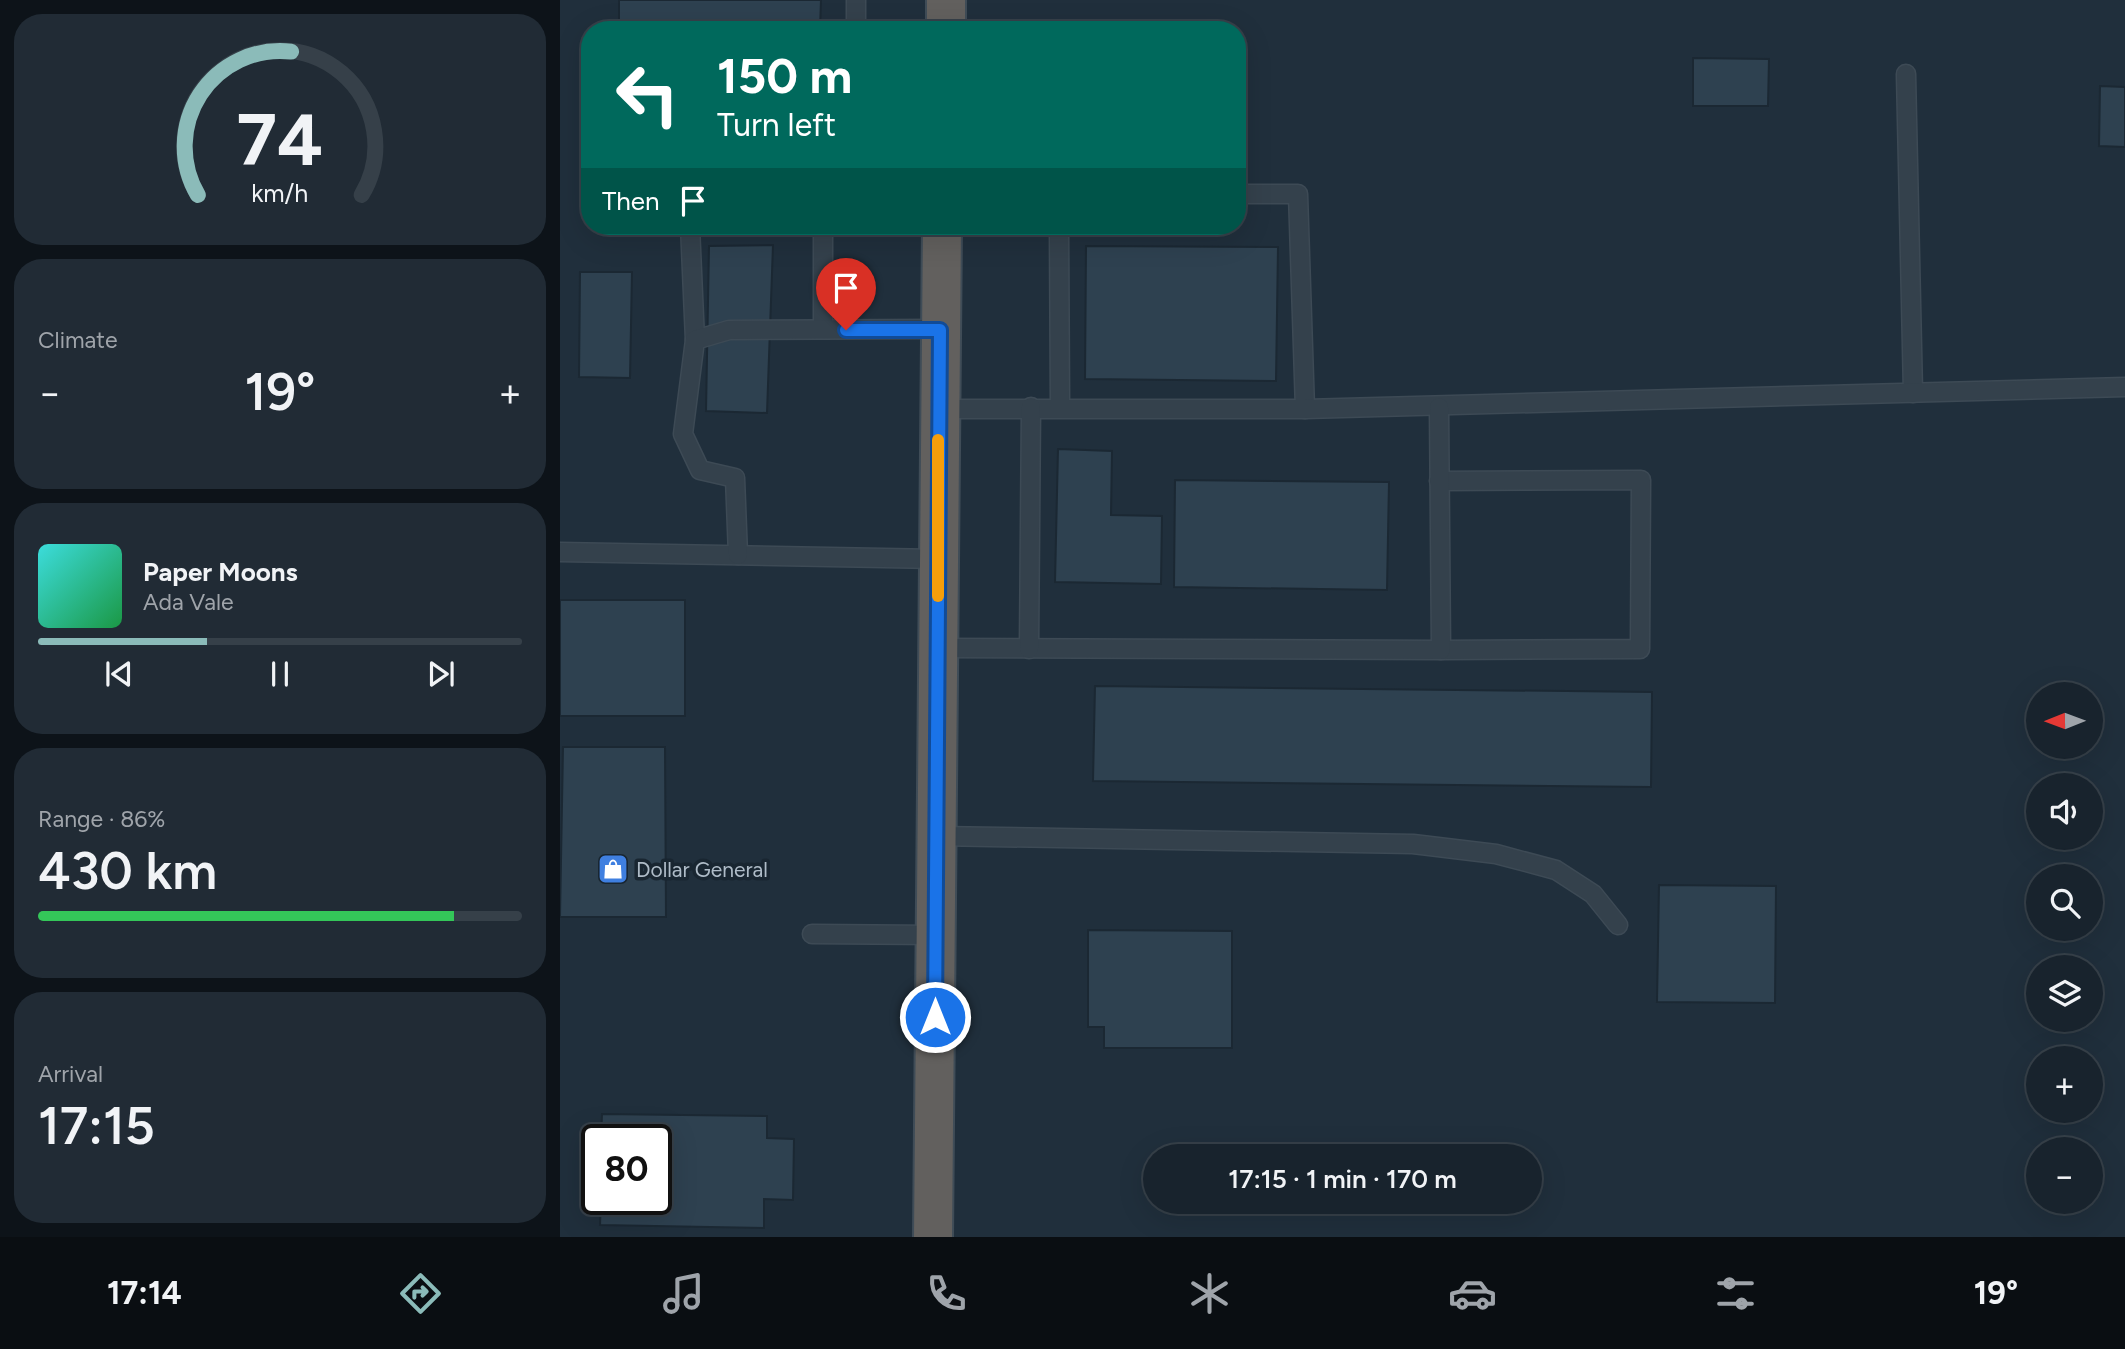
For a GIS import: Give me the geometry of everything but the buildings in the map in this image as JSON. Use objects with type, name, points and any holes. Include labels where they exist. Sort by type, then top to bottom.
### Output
[{"type":"highway","points":[[946,0],[946,21]]},
{"type":"highway","points":[[933,1237],[942,235]]},
{"type":"lane","points":[[856,0],[856,21]]},
{"type":"lane","points":[[1906,75],[1913,393]]},
{"type":"lane","points":[[1246,194],[1298,194],[1305,409]]},
{"type":"lane","points":[[690,235],[695,340],[683,434],[701,470],[735,478],[738,555]]},
{"type":"lane","points":[[823,235],[823,330]]},
{"type":"lane","points":[[1059,235],[1060,407]]},
{"type":"lane","points":[[695,340],[729,330],[940,330]]},
{"type":"lane","points":[[939,409],[1439,407],[2125,387]]},
{"type":"lane","points":[[1029,649],[1031,407]]},
{"type":"lane","points":[[1439,407],[1441,650]]},
{"type":"lane","points":[[939,648],[1640,649],[1641,480],[1439,481]]},
{"type":"lane","points":[[560,552],[938,559]]},
{"type":"lane","points":[[936,836],[1413,844],[1496,853],[1556,870],[1593,894],[1618,925]]},
{"type":"lane","points":[[812,934],[936,935]]},
{"type":"slow traffic","points":[[938,440],[938,596]]},
{"type":"place","name":"Dollar General","points":[[613,869]]},
{"type":"route","points":[[846,330],[940,330],[935,1017]]}]
